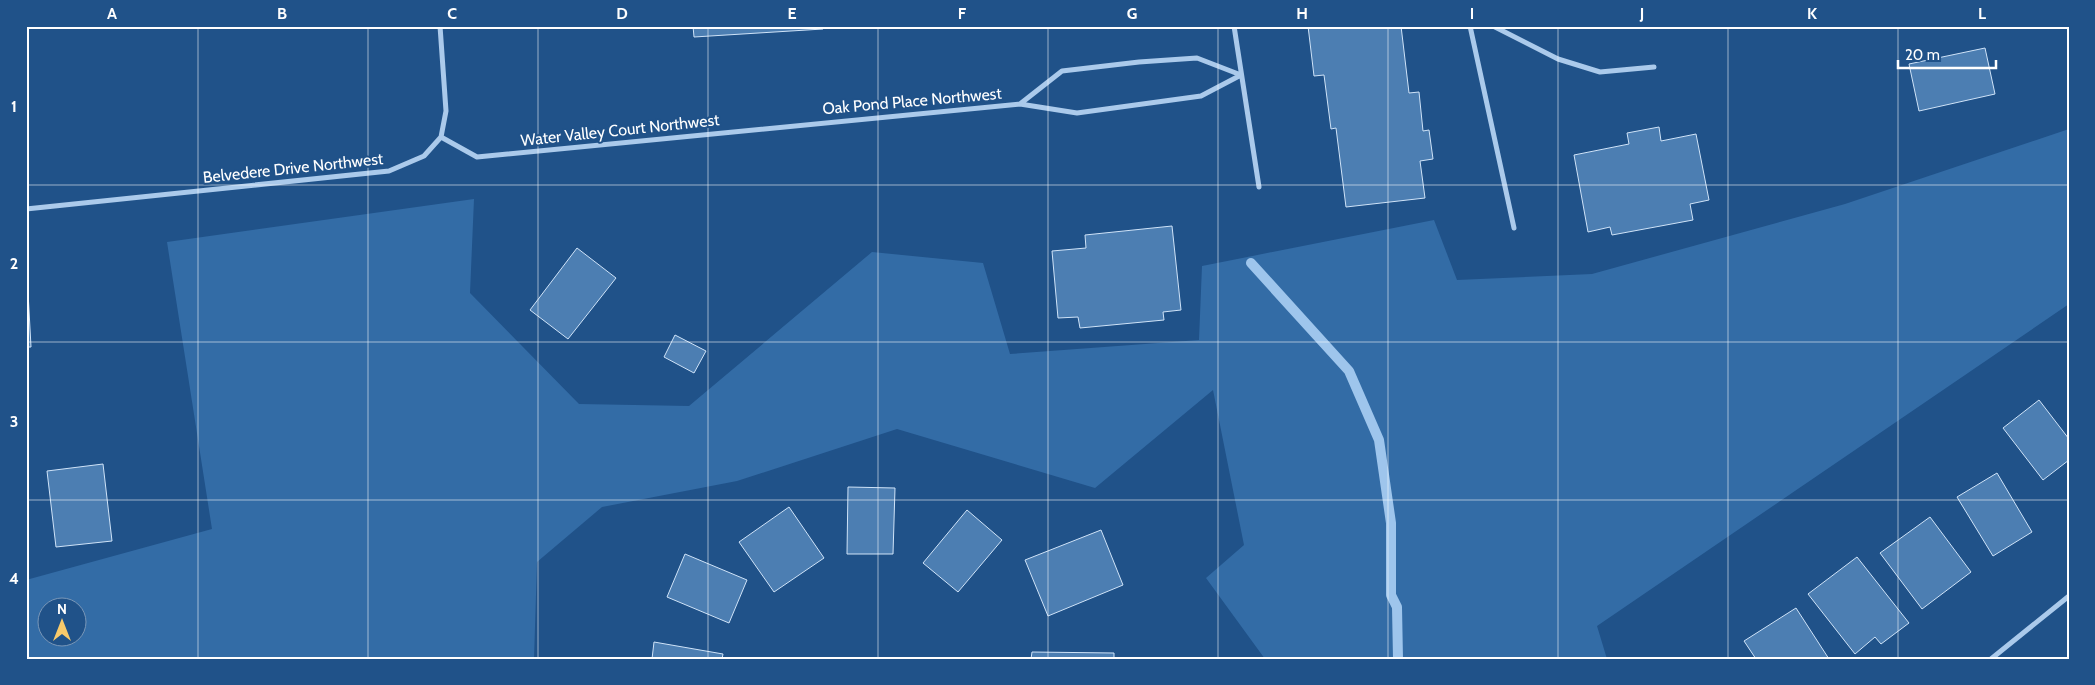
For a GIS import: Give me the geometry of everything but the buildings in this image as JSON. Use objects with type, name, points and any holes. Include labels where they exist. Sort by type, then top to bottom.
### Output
[{"type":"street","points":[[440,26],[446,111],[441,137]]},
{"type":"street","points":[[1234,26],[1258,187]]},
{"type":"street","points":[[1470,26],[1514,228]]},
{"type":"street","points":[[1492,26],[1558,59],[1600,72],[1654,66]]},
{"type":"street","name":"Oak Pond Place Northwest","points":[[1020,104],[1062,72],[1101,66],[1197,58],[1241,75]]},
{"type":"street","name":"Oak Pond Place Northwest","points":[[806,124],[1020,104],[1076,113],[1201,96],[1241,75]]},
{"type":"street","name":"Water Valley Court Northwest","points":[[441,137],[477,157],[806,124]]},
{"type":"street","name":"Belvedere Drive Northwest","points":[[26,209],[389,171],[424,156],[441,137]]},
{"type":"street","points":[[1991,659],[2069,596]]},
{"type":"shaded area","points":[[2069,129],[2069,304],[1597,626],[1607,659],[1265,659],[1206,578],[1244,545],[1213,390],[1095,488],[897,429],[737,481],[602,507],[537,562],[534,659],[26,659],[26,580],[212,529],[167,242],[474,199],[470,293],[579,404],[689,406],[872,252],[983,263],[1010,354],[1199,340],[1202,266],[1434,220],[1457,280],[1592,274],[1845,204]]},
{"type":"waterway","points":[[1251,263],[1349,371],[1379,440],[1391,523],[1391,595],[1397,607],[1398,659]]}]
